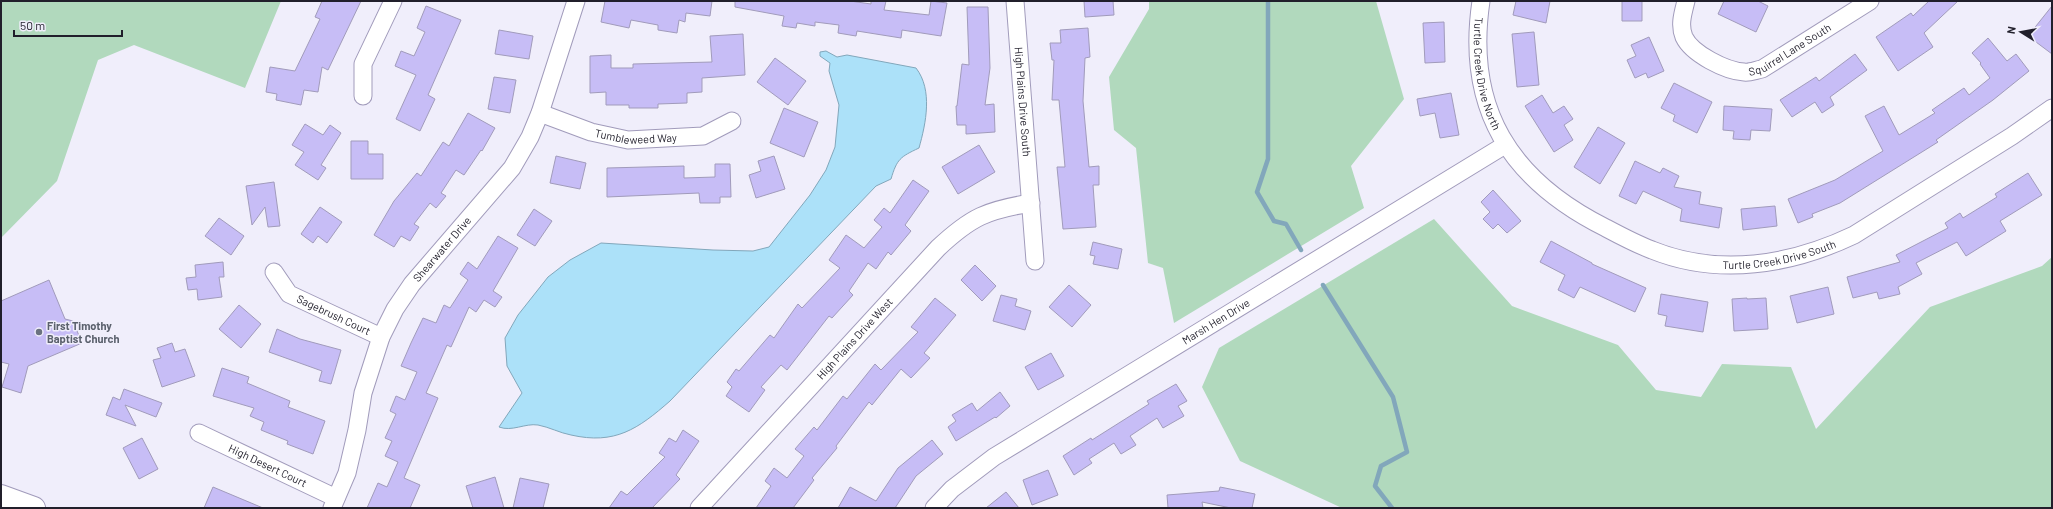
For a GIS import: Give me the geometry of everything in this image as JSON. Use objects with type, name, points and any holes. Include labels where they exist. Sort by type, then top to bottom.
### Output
[{"type":"street","points":[[363,96],[363,64],[393,1]]},
{"type":"street","name":"Shearwater Drive","points":[[334,503],[346,473],[357,430],[363,392],[381,337],[395,309],[412,284],[512,168],[530,137],[540,113],[576,1]]},
{"type":"street","name":"High Plains Drive South","points":[[1015,1],[1035,261]]},
{"type":"street","name":"Turtle Creek Drive North","points":[[1481,1],[1477,26],[1477,56],[1481,86],[1488,109],[1505,145]]},
{"type":"street","name":"Squirrel Lane South","points":[[1686,1],[1681,26],[1684,38],[1692,48],[1704,57],[1731,70],[1746,73],[1762,69],[1870,1]]},
{"type":"street","name":"Turtle Creek Drive South","points":[[1505,145],[1534,180],[1565,206],[1635,243],[1674,257],[1703,263],[1749,265],[1774,263],[1812,253],[1854,234],[2012,136],[2052,108]]},
{"type":"street","name":"Tumbleweed Way","points":[[540,113],[591,132],[628,140],[703,136],[732,121]]},
{"type":"street","name":"Marsh Hen Drive","points":[[934,508],[952,489],[994,457],[1505,145]]},
{"type":"street","name":"High Plains Drive West","points":[[700,508],[938,248],[957,230],[979,216],[999,208],[1031,203]]},
{"type":"street","name":"Sagebrush Court","points":[[274,272],[289,294],[381,337]]},
{"type":"street","name":"High Desert Court","points":[[199,433],[334,503]]},
{"type":"street","points":[[1,496],[34,508]]},
{"type":"green space","points":[[1,1],[281,1],[245,88],[134,45],[98,60],[57,181],[1,238]]},
{"type":"green space","points":[[1149,1],[1376,1],[1404,99],[1351,166],[1364,208],[1174,323],[1163,268],[1148,263],[1136,148],[1114,130],[1109,77],[1149,9]]},
{"type":"green space","points":[[1434,219],[1512,306],[1618,345],[1656,390],[1701,397],[1722,364],[1791,367],[1816,429],[1930,307],[2042,266],[2052,257],[2052,508],[1342,508],[1240,461],[1202,387],[1219,348]]},
{"type":"water","points":[[826,51],[837,57],[847,55],[916,68],[925,86],[926,96],[926,118],[919,148],[900,159],[895,167],[891,179],[876,186],[670,401],[647,420],[625,432],[601,438],[587,438],[571,435],[538,425],[528,425],[509,429],[499,427],[522,393],[507,366],[505,338],[518,315],[548,277],[570,260],[601,243],[753,251],[769,247],[810,195],[826,170],[835,147],[839,105],[829,71],[830,63],[820,56],[820,52]]},
{"type":"building","points":[[322,1],[361,1],[328,70],[322,67],[318,92],[304,90],[301,105],[276,100],[277,94],[266,92],[270,67],[295,71],[320,19],[315,17]]},
{"type":"building","points":[[605,1],[712,1],[710,16],[686,13],[685,22],[679,20],[677,33],[658,30],[658,25],[631,20],[629,28],[601,22]]},
{"type":"building","points":[[735,1],[850,1],[871,4],[871,1],[886,1],[884,10],[929,15],[931,1],[947,3],[941,36],[902,30],[901,38],[857,31],[856,36],[838,33],[839,25],[815,22],[815,26],[797,23],[796,28],[782,26],[784,16],[735,7]]},
{"type":"building","points":[[1084,1],[1113,1],[1114,15],[1085,17]]},
{"type":"building","points":[[1516,1],[1550,1],[1546,23],[1513,15]]},
{"type":"building","points":[[1622,1],[1642,1],[1642,21],[1622,21]]},
{"type":"building","points":[[1724,1],[1758,1],[1768,6],[1756,32],[1718,14]]},
{"type":"building","points":[[1929,1],[1958,1],[1924,33],[1933,47],[1898,71],[1876,37],[1911,13],[1913,16]]},
{"type":"building","points":[[426,6],[461,20],[428,95],[435,99],[420,131],[396,119],[416,75],[395,66],[401,51],[414,56],[425,32],[417,28]]},
{"type":"building","points":[[2052,6],[2052,54],[2028,36]]},
{"type":"building","points":[[967,7],[988,7],[990,68],[985,105],[994,104],[995,132],[966,134],[966,125],[957,125],[956,106],[962,64],[969,65]]},
{"type":"building","points":[[1444,22],[1445,62],[1425,63],[1423,23]]},
{"type":"building","points":[[1088,28],[1090,57],[1085,58],[1083,101],[1089,167],[1099,166],[1099,185],[1093,185],[1096,227],[1063,229],[1057,167],[1065,167],[1059,100],[1052,100],[1054,60],[1052,60],[1050,43],[1061,43],[1060,30]]},
{"type":"building","points":[[499,30],[533,36],[529,59],[495,54]]},
{"type":"building","points":[[1534,32],[1539,85],[1517,87],[1512,34]]},
{"type":"building","points":[[743,34],[745,75],[702,78],[702,92],[687,93],[687,103],[658,104],[658,108],[629,108],[629,105],[606,105],[606,92],[590,93],[590,56],[611,55],[611,68],[633,68],[633,64],[712,62],[710,36]]},
{"type":"building","points":[[1649,37],[1664,71],[1648,78],[1646,73],[1635,78],[1627,60],[1636,56],[1631,45]]},
{"type":"building","points":[[1988,38],[2007,61],[2016,54],[2029,71],[1993,100],[1936,140],[1938,142],[1840,203],[1812,214],[1813,217],[1798,223],[1788,199],[1835,180],[1883,151],[1865,116],[1884,106],[1899,135],[1935,113],[1932,110],[1964,88],[1969,95],[1990,78],[1980,64],[1981,63],[1972,53]]},
{"type":"building","points":[[1855,54],[1867,70],[1830,97],[1834,105],[1822,113],[1815,102],[1792,117],[1780,100],[1816,77],[1819,81]]},
{"type":"building","points":[[775,58],[806,81],[788,105],[757,82]]},
{"type":"building","points":[[494,77],[516,80],[510,113],[488,109]]},
{"type":"building","points":[[1674,83],[1712,102],[1697,133],[1673,121],[1675,115],[1661,108]]},
{"type":"building","points":[[1451,93],[1459,135],[1440,138],[1435,113],[1420,116],[1417,99]]},
{"type":"building","points":[[1542,95],[1553,113],[1564,106],[1573,119],[1564,125],[1573,140],[1554,152],[1525,106]]},
{"type":"building","points":[[1724,106],[1772,109],[1770,131],[1751,130],[1750,140],[1733,139],[1734,131],[1723,130]]},
{"type":"building","points":[[784,108],[818,122],[804,157],[770,143]]},
{"type":"building","points":[[468,113],[495,128],[482,151],[481,150],[464,175],[456,170],[441,193],[446,196],[436,208],[430,203],[414,224],[419,227],[410,241],[401,236],[394,247],[374,235],[394,201],[417,173],[421,176],[443,142],[449,146]]},
{"type":"building","points":[[305,124],[323,135],[330,125],[341,133],[321,165],[326,168],[318,180],[295,165],[304,152],[292,145]]},
{"type":"building","points":[[1598,127],[1625,143],[1600,184],[1574,167]]},
{"type":"building","points":[[351,141],[368,141],[368,154],[383,154],[383,179],[351,179]]},
{"type":"building","points":[[979,145],[995,172],[958,194],[942,167]]},
{"type":"building","points":[[556,156],[586,163],[580,189],[550,183]]},
{"type":"building","points":[[774,156],[785,189],[756,198],[749,175],[761,171],[758,161]]},
{"type":"building","points":[[1635,161],[1660,173],[1663,168],[1679,176],[1674,187],[1701,192],[1699,204],[1722,208],[1719,228],[1680,221],[1682,209],[1643,191],[1636,204],[1619,196]]},
{"type":"building","points":[[715,164],[730,164],[731,197],[720,197],[720,203],[700,203],[699,193],[607,197],[607,168],[684,166],[684,178],[715,177]]},
{"type":"building","points":[[2028,173],[2042,195],[2000,221],[2006,231],[1966,256],[1957,242],[1916,263],[1922,274],[1898,287],[1900,294],[1879,299],[1877,292],[1853,298],[1847,277],[1900,262],[1896,255],[1948,228],[1945,223],[1960,213],[1963,218],[1997,197],[1995,194]]},
{"type":"building","points":[[913,180],[929,191],[905,225],[911,231],[891,255],[888,252],[876,269],[868,263],[849,291],[853,295],[832,318],[829,316],[787,370],[781,365],[761,387],[765,390],[749,412],[726,396],[732,387],[727,382],[736,369],[739,371],[770,335],[774,338],[798,304],[802,308],[840,268],[829,260],[846,235],[864,248],[882,227],[874,220],[884,208],[890,213]]},
{"type":"building","points":[[274,182],[280,226],[268,227],[265,207],[252,225],[246,186]]},
{"type":"building","points":[[1493,190],[1521,221],[1507,233],[1498,224],[1493,229],[1483,219],[1490,212],[1481,202]]},
{"type":"building","points":[[1775,206],[1777,226],[1743,230],[1741,209]]},
{"type":"building","points":[[320,207],[342,222],[327,243],[318,236],[313,243],[301,234]]},
{"type":"building","points":[[534,209],[552,221],[535,246],[517,235]]},
{"type":"building","points":[[219,218],[244,236],[231,255],[205,236]]},
{"type":"building","points":[[498,236],[518,248],[493,291],[502,297],[495,307],[484,300],[476,312],[469,307],[451,347],[447,345],[426,393],[438,398],[404,478],[420,485],[410,508],[367,508],[378,483],[387,487],[398,462],[385,456],[392,441],[385,438],[396,414],[390,411],[396,396],[405,400],[417,372],[401,366],[423,318],[436,323],[444,305],[450,308],[468,280],[460,274],[468,262],[477,269]]},
{"type":"building","points":[[1551,241],[1592,264],[1646,288],[1635,312],[1580,287],[1574,298],[1558,290],[1565,275],[1540,262]]},
{"type":"building","points":[[1093,242],[1122,249],[1118,269],[1093,264],[1095,256],[1090,255]]},
{"type":"building","points":[[223,262],[224,277],[219,277],[222,297],[198,300],[197,289],[188,290],[186,278],[196,277],[195,265]]},
{"type":"building","points":[[975,265],[996,286],[982,301],[961,280]]},
{"type":"building","name":"First Timothy Baptist Church","points":[[49,280],[65,319],[73,321],[82,343],[28,366],[21,393],[2,387],[9,364],[1,362],[1,301]]},
{"type":"building","points":[[1069,285],[1091,305],[1072,327],[1049,307]]},
{"type":"building","points":[[1828,287],[1834,314],[1797,323],[1790,296]]},
{"type":"building","points":[[1661,294],[1708,302],[1703,332],[1665,326],[1667,316],[1658,314]]},
{"type":"building","points":[[1001,295],[1017,299],[1015,306],[1031,311],[1025,330],[993,321]]},
{"type":"building","points":[[935,298],[956,315],[924,353],[930,358],[911,378],[901,369],[872,405],[869,402],[836,446],[837,448],[812,478],[814,480],[793,508],[756,508],[771,486],[765,481],[774,468],[787,478],[804,456],[795,449],[814,427],[817,430],[843,396],[847,399],[875,364],[881,370],[918,332],[911,327]]},
{"type":"building","points":[[1766,298],[1768,329],[1734,331],[1732,299]]},
{"type":"building","points":[[239,305],[261,324],[241,348],[219,329]]},
{"type":"building","points":[[277,329],[300,339],[341,350],[331,384],[319,381],[322,371],[269,352]]},
{"type":"building","points":[[172,343],[175,352],[185,349],[195,376],[162,387],[153,360],[161,358],[157,348]]},
{"type":"building","points":[[1051,353],[1064,376],[1038,390],[1025,367]]},
{"type":"building","points":[[222,368],[249,377],[247,383],[290,401],[288,407],[325,421],[313,454],[287,444],[288,441],[261,430],[264,422],[250,416],[254,408],[213,396]]},
{"type":"building","points":[[1176,384],[1187,401],[1178,406],[1184,416],[1163,428],[1157,418],[1130,436],[1136,445],[1121,454],[1114,443],[1089,459],[1092,463],[1074,475],[1063,456],[1091,438],[1092,440],[1149,404],[1147,401]]},
{"type":"building","points":[[124,389],[162,403],[156,417],[125,405],[136,426],[106,415],[113,397],[120,400]]},
{"type":"building","points":[[1000,392],[1010,406],[996,418],[995,417],[956,441],[948,427],[956,421],[952,415],[972,403],[977,411]]},
{"type":"building","points":[[683,430],[699,441],[676,475],[680,479],[652,508],[609,508],[621,491],[627,495],[665,457],[659,453],[669,438],[676,442]]},
{"type":"building","points":[[142,438],[158,469],[139,479],[123,448]]},
{"type":"building","points":[[932,440],[943,454],[916,476],[895,508],[838,508],[850,487],[876,501],[898,468]]},
{"type":"building","points":[[1048,470],[1058,495],[1032,505],[1023,480]]},
{"type":"building","points":[[495,477],[504,508],[473,508],[466,486]]},
{"type":"building","points":[[520,478],[549,484],[543,508],[513,508]]},
{"type":"building","points":[[213,487],[263,508],[204,508]]},
{"type":"building","points":[[1220,487],[1255,494],[1252,508],[1231,508],[1202,502],[1203,508],[1168,508],[1167,495],[1219,491]]},
{"type":"building","points":[[1006,492],[1019,508],[986,508]]},
{"type":"waterway","points":[[1268,1],[1268,159],[1257,192],[1274,221],[1286,224],[1301,250]]},
{"type":"waterway","points":[[1323,285],[1393,397],[1407,452],[1381,466],[1375,486],[1392,508]]},
{"type":"place","name":"First Timothy Baptist Church","points":[[39,332]]}]
